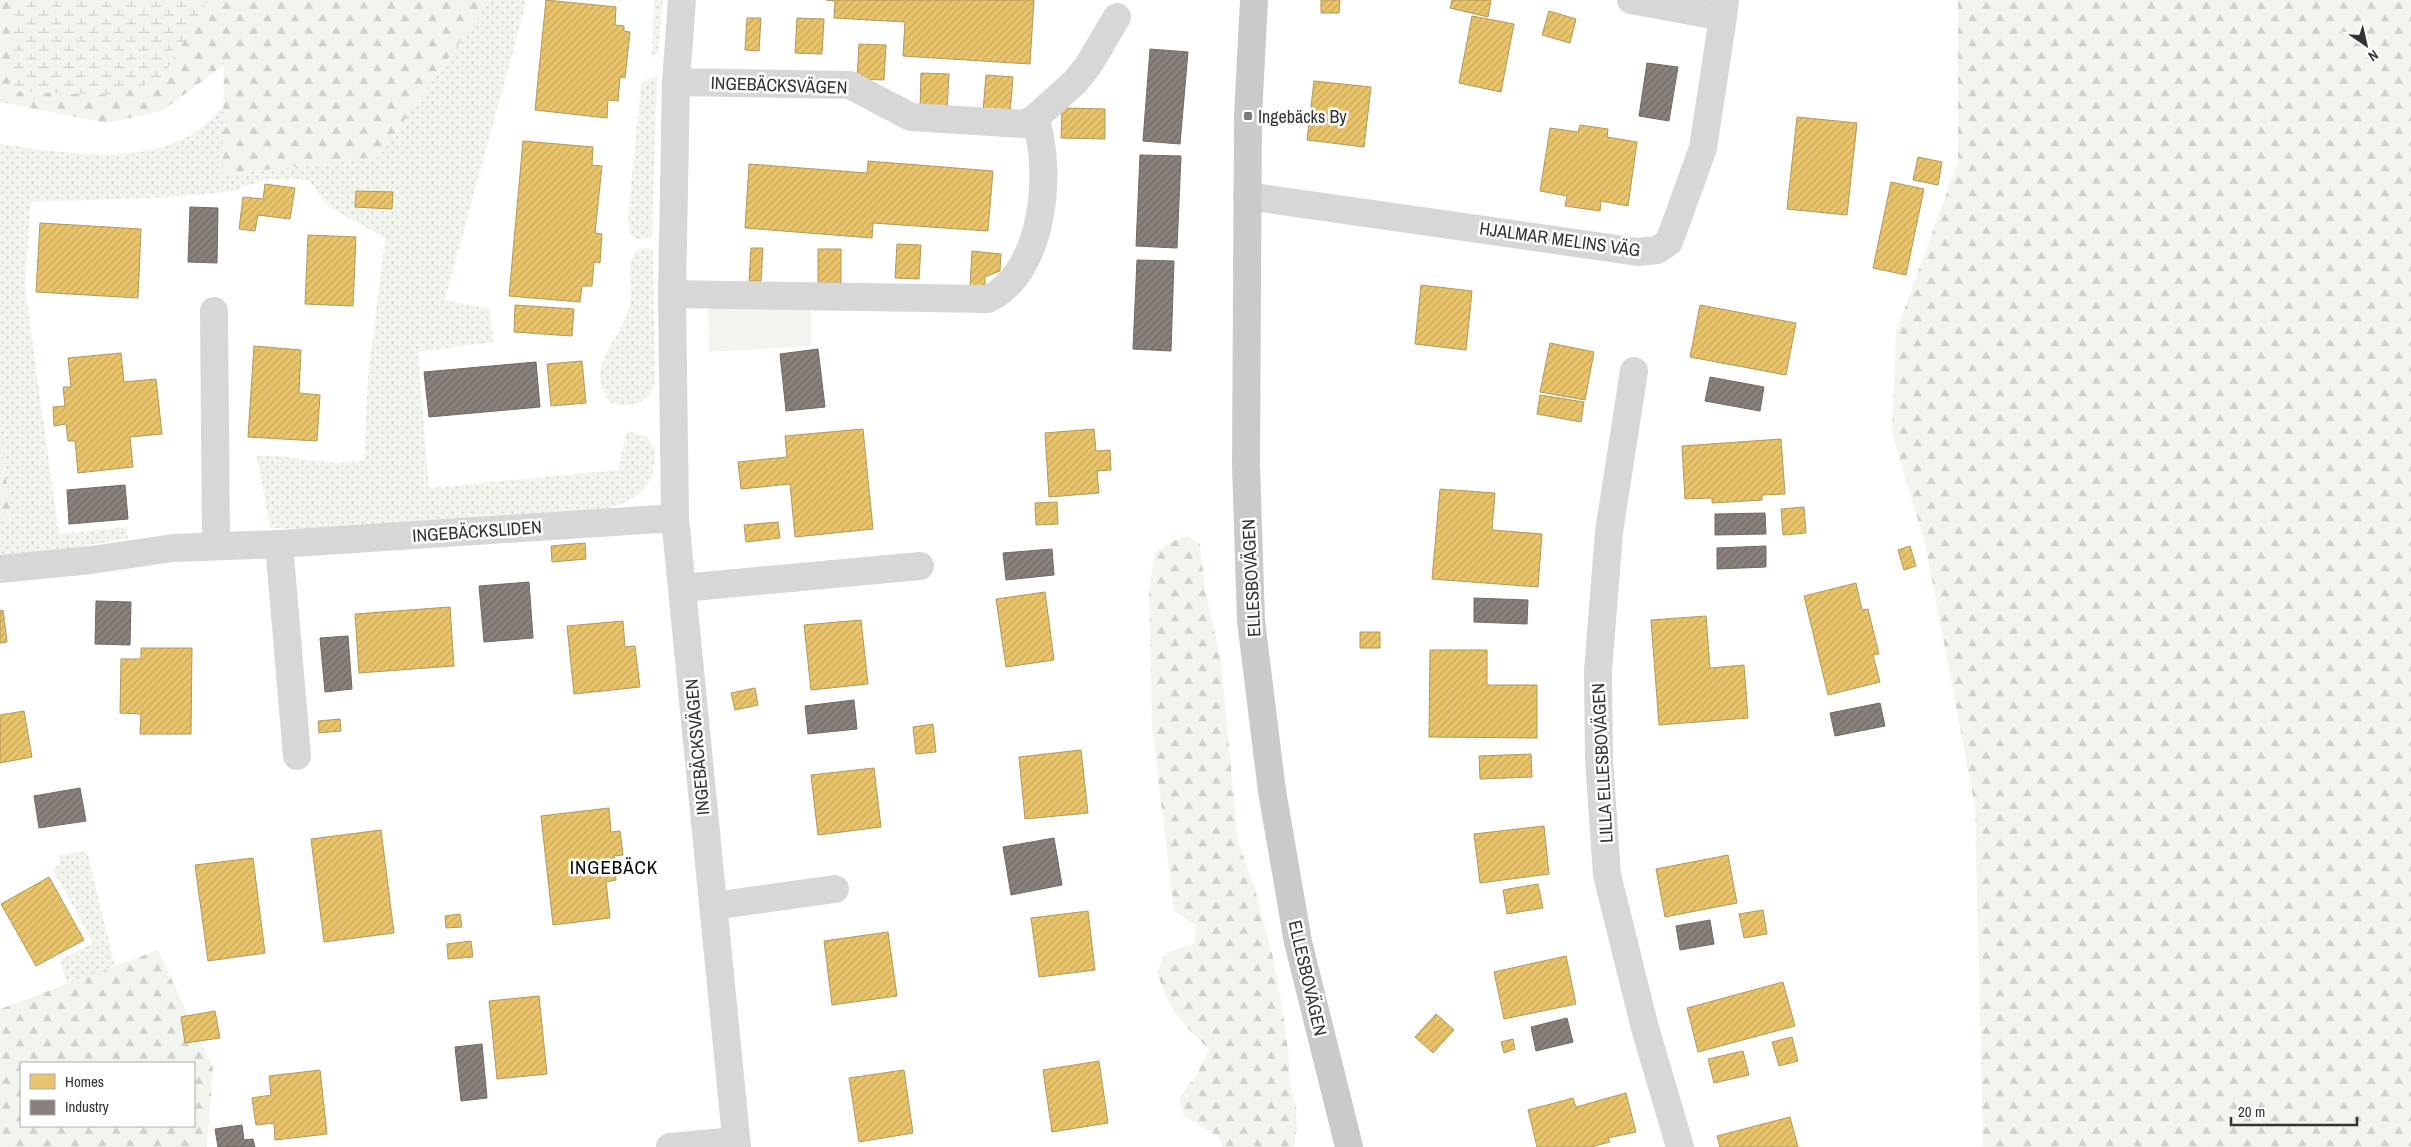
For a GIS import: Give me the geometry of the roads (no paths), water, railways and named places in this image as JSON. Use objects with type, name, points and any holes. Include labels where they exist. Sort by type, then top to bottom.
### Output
[{"type":"main road","name":"ELLESBOVÄGEN","points":[[1254,0],[1248,116],[1247,196],[1246,465],[1251,621],[1272,791],[1298,942],[1349,1147]]},
{"type":"street","name":"INGEBÄCKSVÄGEN","points":[[670,1147],[736,1144],[675,518],[672,294],[676,82],[682,0]]},
{"type":"street","points":[[1631,0],[1724,8]]},
{"type":"street","name":"HJALMAR MELINS VÄG","points":[[1247,196],[1638,252],[1657,250],[1669,242],[1703,148],[1724,8]]},
{"type":"street","points":[[672,294],[988,299],[1001,293],[1028,257],[1035,238],[1044,163],[1042,139],[1030,121],[1076,82],[1117,17]]},
{"type":"street","name":"INGEBÄCKSVÄGEN","points":[[676,82],[850,85],[911,117],[1030,121]]},
{"type":"street","points":[[214,311],[216,546]]},
{"type":"street","name":"LILLA ELLESBOVÄGEN","points":[[1634,371],[1609,532],[1598,672],[1599,760],[1608,875],[1645,1028],[1680,1147]]},
{"type":"street","name":"INGEBÄCKSLIDEN","points":[[0,569],[91,560],[165,549],[279,544],[675,518]]},
{"type":"street","points":[[279,544],[297,756]]},
{"type":"street","points":[[682,588],[920,566]]},
{"type":"street","points":[[713,906],[835,888]]},
{"type":"place","name":"Ingebäcks By","points":[[1248,116]]},
{"type":"district","name":"INGEBÄCK","points":[[614,867]]}]
